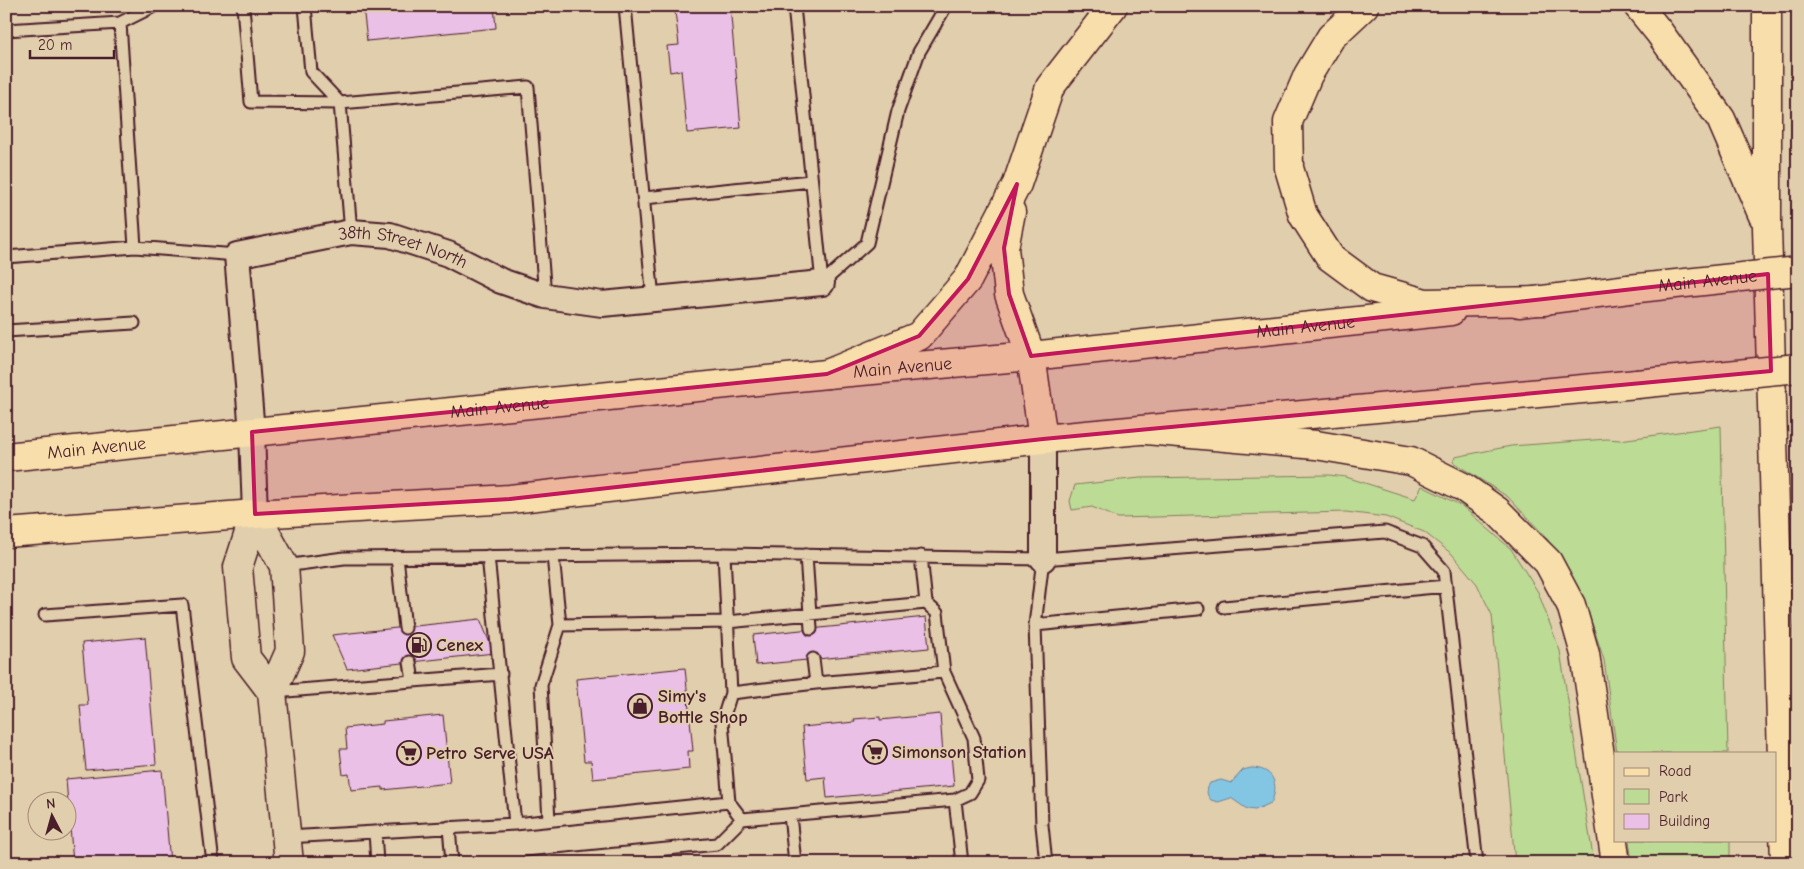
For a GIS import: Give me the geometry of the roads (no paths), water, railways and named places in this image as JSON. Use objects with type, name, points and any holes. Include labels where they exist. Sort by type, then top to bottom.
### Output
[{"type":"main road","points":[[1043,438],[1031,356],[1009,294],[1004,248],[1017,184],[1050,87],[1113,6]]},
{"type":"main road","points":[[1364,6],[1331,37],[1308,75],[1288,122],[1289,168],[1303,215],[1330,257],[1372,288],[1425,302],[1544,301]]},
{"type":"main road","points":[[1638,6],[1659,32],[1721,119],[1767,227]]},
{"type":"main road","points":[[1767,6],[1767,227],[1785,863]]},
{"type":"main road","points":[[826,374],[919,336],[968,280],[1017,184]]},
{"type":"main road","name":"Main Avenue","points":[[6,457],[826,374],[1031,356],[1544,301],[1798,271]]},
{"type":"main road","points":[[6,533],[255,514],[510,499],[1043,438],[1146,430],[1798,368]]},
{"type":"main road","points":[[1146,430],[1316,445],[1411,461],[1462,487],[1497,511],[1548,562],[1571,605],[1585,654],[1616,863]]},
{"type":"street","name":"38th Street North","points":[[237,255],[351,232],[390,235],[448,254],[502,280],[545,296],[602,304],[822,283]]},
{"type":"street","points":[[237,255],[252,432],[255,514],[238,567],[246,658],[272,692]]},
{"type":"street","points":[[1043,438],[1043,559]]},
{"type":"street","points":[[255,514],[284,566],[290,651],[272,692],[288,850]]},
{"type":"lane","points":[[6,30],[120,23],[154,6]]},
{"type":"lane","points":[[243,6],[251,102],[340,103],[528,87],[545,296]]},
{"type":"lane","points":[[304,6],[311,72],[340,103],[351,232]]},
{"type":"lane","points":[[625,6],[653,299]]},
{"type":"lane","points":[[794,6],[822,283]]},
{"type":"lane","points":[[822,283],[867,243],[898,111],[919,52],[946,6]]},
{"type":"lane","points":[[120,23],[135,247]]},
{"type":"lane","points":[[644,198],[811,181]]},
{"type":"lane","points":[[6,257],[135,247],[237,255]]},
{"type":"lane","points":[[6,331],[134,323]]},
{"type":"lane","points":[[284,566],[344,558],[488,556],[724,554],[1043,559],[1385,532],[1422,546],[1444,571],[1477,863]]},
{"type":"lane","points":[[724,554],[731,693],[722,722],[729,802],[742,819]]},
{"type":"lane","points":[[806,555],[811,629]]},
{"type":"lane","points":[[488,556],[515,824]]},
{"type":"lane","points":[[549,820],[540,685],[560,625],[553,556]]},
{"type":"lane","points":[[533,862],[717,844],[742,819],[955,800],[970,793],[978,780],[974,738],[944,672],[936,613],[926,603],[921,556]]},
{"type":"lane","points":[[397,557],[405,628]]},
{"type":"lane","points":[[1043,559],[1035,625],[1042,825],[1046,863]]},
{"type":"lane","points":[[1224,607],[1446,586]]},
{"type":"lane","points":[[560,625],[727,622],[926,603]]},
{"type":"lane","points":[[45,615],[182,605],[213,863]]},
{"type":"lane","points":[[1035,625],[1198,609]]},
{"type":"lane","points":[[813,659],[816,684]]},
{"type":"lane","points":[[410,662],[413,681]]},
{"type":"lane","points":[[731,693],[944,672]]},
{"type":"lane","points":[[272,692],[501,674]]},
{"type":"lane","points":[[955,800],[962,863]]},
{"type":"lane","points":[[288,850],[375,832],[515,824],[729,802]]},
{"type":"lane","points":[[790,815],[795,863]]},
{"type":"lane","points":[[448,827],[452,863]]},
{"type":"lane","points":[[375,832],[377,863]]},
{"type":"water","points":[[1251,768],[1265,771],[1273,778],[1275,790],[1271,803],[1255,810],[1247,809],[1231,798],[1218,802],[1209,798],[1207,792],[1210,783],[1221,780],[1231,783],[1243,770]]},
{"type":"place","name":"Cenex","points":[[419,645]]},
{"type":"place","name":"Simy's Bottle Shop","points":[[640,706]]},
{"type":"place","name":"Simonson Station","points":[[875,752]]},
{"type":"place","name":"Petro Serve USA","points":[[409,753]]}]
